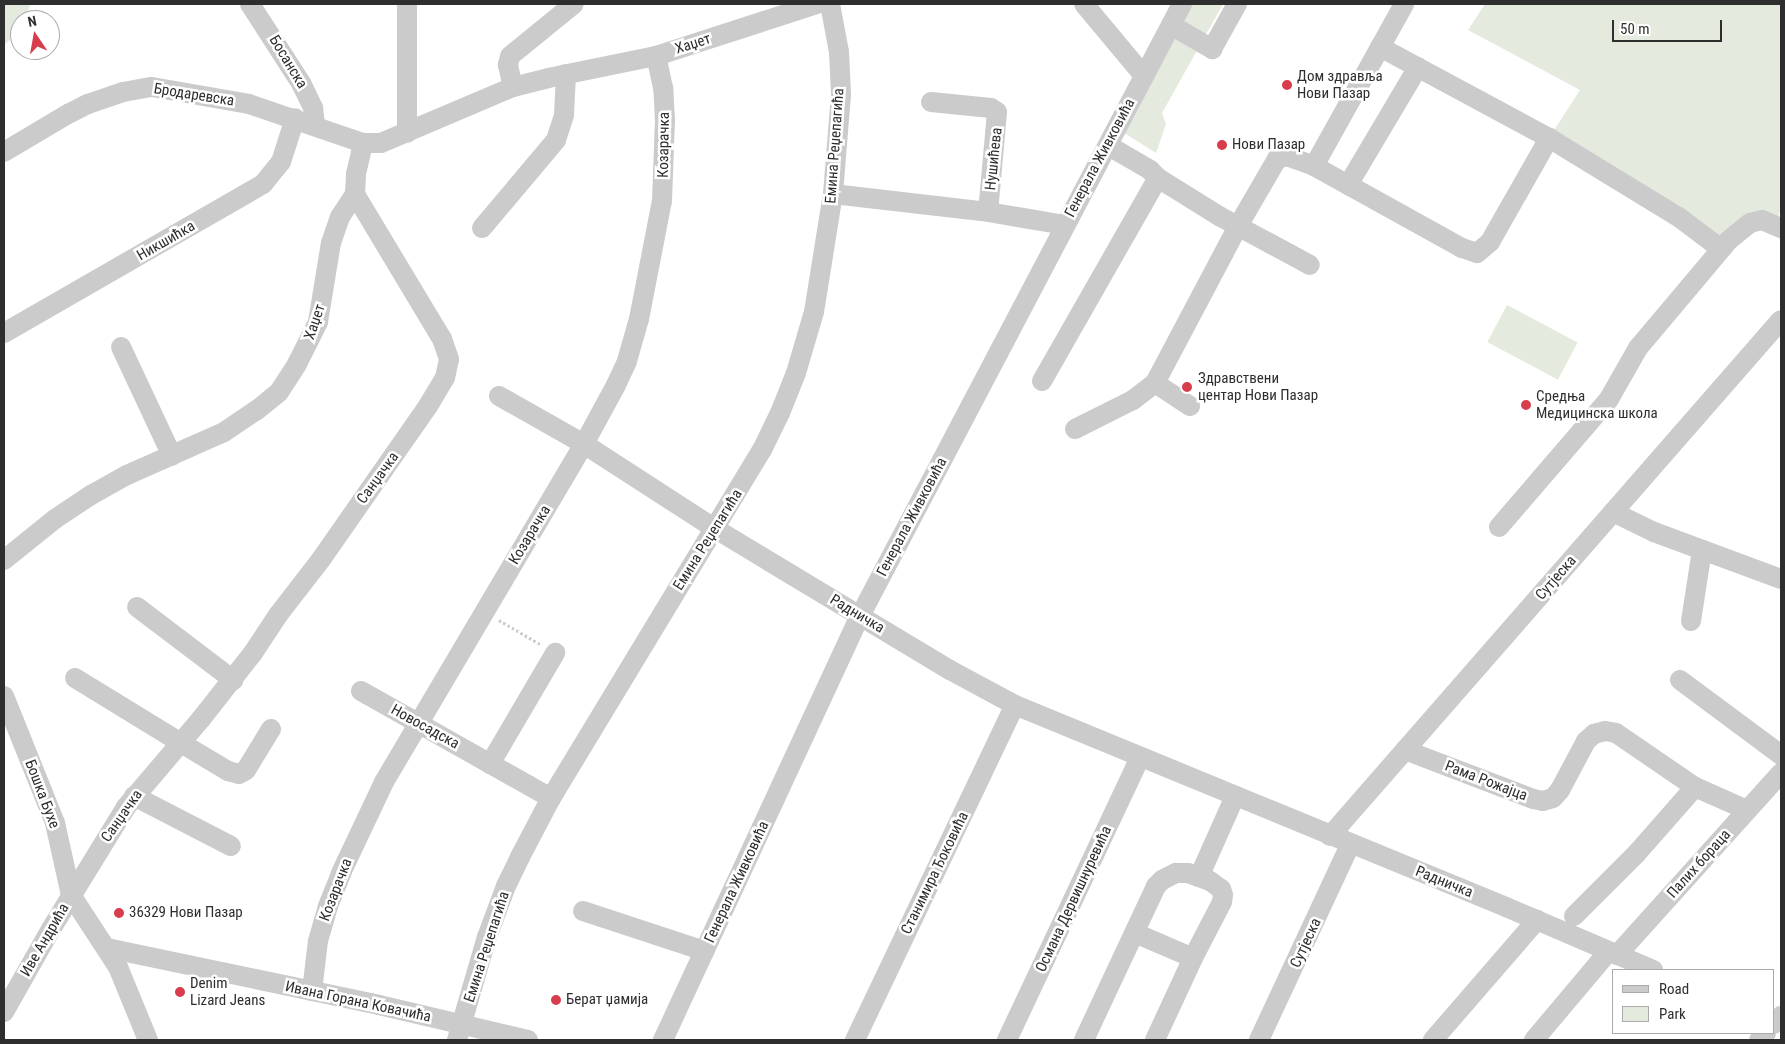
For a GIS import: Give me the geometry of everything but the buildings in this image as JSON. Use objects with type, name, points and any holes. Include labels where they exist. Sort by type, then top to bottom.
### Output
[{"type":"street","name":"Босанска","points":[[250,4],[301,83],[313,108],[315,125]]},
{"type":"street","points":[[407,4],[407,133]]},
{"type":"street","points":[[514,87],[508,65],[510,56],[574,4]]},
{"type":"street","name":"Хаџет","points":[[4,560],[55,519],[91,495],[127,475],[224,432],[257,410],[279,392],[297,364],[318,322],[331,243],[340,217],[355,194],[356,174],[363,143],[381,143],[514,87],[566,74],[656,56],[817,4]]},
{"type":"street","name":"Емина Реџепагића","points":[[460,1033],[487,936],[501,898],[551,798],[762,450],[780,413],[796,373],[814,312],[833,194],[841,94],[838,52],[830,4]]},
{"type":"street","points":[[1084,4],[1144,76]]},
{"type":"street","name":"Генерала Живковића","points":[[663,1040],[860,616],[1065,225],[1109,146],[1182,4]]},
{"type":"street","points":[[1171,26],[1212,49],[1236,4]]},
{"type":"street","points":[[1314,166],[1404,4]]},
{"type":"street","points":[[1380,47],[1549,138],[1680,218],[1721,249]]},
{"type":"street","name":"Козарачка","points":[[312,991],[318,940],[341,872],[384,782],[584,444],[616,385],[626,361],[639,319],[662,201],[666,140],[663,88],[656,56]]},
{"type":"street","points":[[1348,185],[1418,67]]},
{"type":"street","points":[[482,228],[556,140],[564,115],[566,74]]},
{"type":"street","name":"Бродаревска","points":[[4,152],[68,114],[106,98],[140,88],[166,88],[250,104],[296,118],[363,143]]},
{"type":"street","name":"Нушићева","points":[[931,102],[991,108],[997,112],[988,212]]},
{"type":"street","name":"Никшићка","points":[[4,333],[263,184],[281,162],[296,118]]},
{"type":"street","points":[[1075,429],[1133,400],[1155,383],[1238,226],[1277,160],[1287,156],[1314,166],[1462,248],[1477,253],[1490,242],[1549,138]]},
{"type":"street","points":[[1109,146],[1238,226],[1310,265]]},
{"type":"street","points":[[1042,380],[1158,178]]},
{"type":"street","name":"Санџачка","points":[[72,895],[134,796],[233,680],[423,414],[438,392],[448,371],[449,359],[442,339],[355,194]]},
{"type":"street","name":"Нушићева","points":[[833,194],[988,212],[1065,225]]},
{"type":"street","points":[[1499,527],[1610,399],[1638,348],[1721,249],[1750,223],[1762,220],[1781,228]]},
{"type":"street","name":"Сутјеска","points":[[1330,836],[1781,320]]},
{"type":"street","points":[[121,347],[172,456]]},
{"type":"street","points":[[1155,383],[1190,406]]},
{"type":"street","name":"Радничка","points":[[499,396],[584,444],[714,528],[950,670],[1015,705],[1537,920],[1650,969]]},
{"type":"street","points":[[1613,512],[1654,532],[1781,578]]},
{"type":"street","points":[[1690,622],[1702,550]]},
{"type":"street","points":[[138,607],[233,680]]},
{"type":"street","points":[[490,764],[555,653]]},
{"type":"street","points":[[75,678],[180,743],[228,771],[239,774],[246,770],[271,729]]},
{"type":"street","points":[[1680,680],[1781,756]]},
{"type":"street","name":"Новосадска","points":[[361,691],[551,798]]},
{"type":"street","name":"Бошка Бухе","points":[[4,696],[55,823],[72,895]]},
{"type":"street","name":"Станимира Ђоковића","points":[[855,1040],[1015,705]]},
{"type":"street","name":"Рама Рожајца","points":[[1405,750],[1533,799],[1543,801],[1553,798],[1560,790],[1586,741],[1594,734],[1605,730],[1616,734],[1695,787],[1748,810]]},
{"type":"street","name":"Османа Дервишнуревића","points":[[1007,1040],[1140,757]]},
{"type":"street","name":"Палих бораца","points":[[1534,1040],[1781,773]]},
{"type":"street","points":[[1574,916],[1637,853],[1695,787]]},
{"type":"street","points":[[134,796],[231,846]]},
{"type":"street","points":[[1199,877],[1235,796]]},
{"type":"street","name":"Сутјеска","points":[[1259,1040],[1350,844]]},
{"type":"street","points":[[1084,1040],[1153,892],[1162,880],[1182,872],[1199,877],[1215,885],[1223,895],[1222,902],[1193,958],[1155,1040]]},
{"type":"street","points":[[72,895],[118,967],[151,1040]]},
{"type":"street","name":"Иве Андрића","points":[[4,1012],[72,895]]},
{"type":"street","points":[[583,911],[704,951]]},
{"type":"street","points":[[1433,1040],[1537,920]]},
{"type":"street","points":[[1135,933],[1193,958]]},
{"type":"street","name":"Ивана Горана Ковачића","points":[[107,948],[312,991],[460,1033]]},
{"type":"street","points":[[460,1033],[528,1040]]},
{"type":"path","points":[[485,612],[555,653]]},
{"type":"green space","points":[[4,4],[30,4],[28,10],[10,10],[10,40],[4,45]]},
{"type":"green space","points":[[1182,4],[1223,4],[1162,113],[1166,124],[1156,153],[1118,129]]},
{"type":"green space","points":[[1485,4],[1781,4],[1781,205],[1777,225],[1770,222],[1721,249],[1549,138],[1580,90],[1468,30]]},
{"type":"green space","points":[[1507,305],[1578,343],[1558,380],[1487,342]]},
{"type":"place","name":"Дом здравља Нови Пазар","points":[[1287,85]]},
{"type":"place","name":"Нови Пазар","points":[[1222,145]]},
{"type":"place","name":"Здравствени центар Нови Пазар","points":[[1187,387]]},
{"type":"place","name":"Средња Медицинска школа","points":[[1526,405]]},
{"type":"place","name":"36329 Нови Пазар","points":[[119,913]]},
{"type":"place","name":"Denim Lizard Jeans","points":[[180,992]]},
{"type":"place","name":"Берат џамија","points":[[556,1000]]}]
